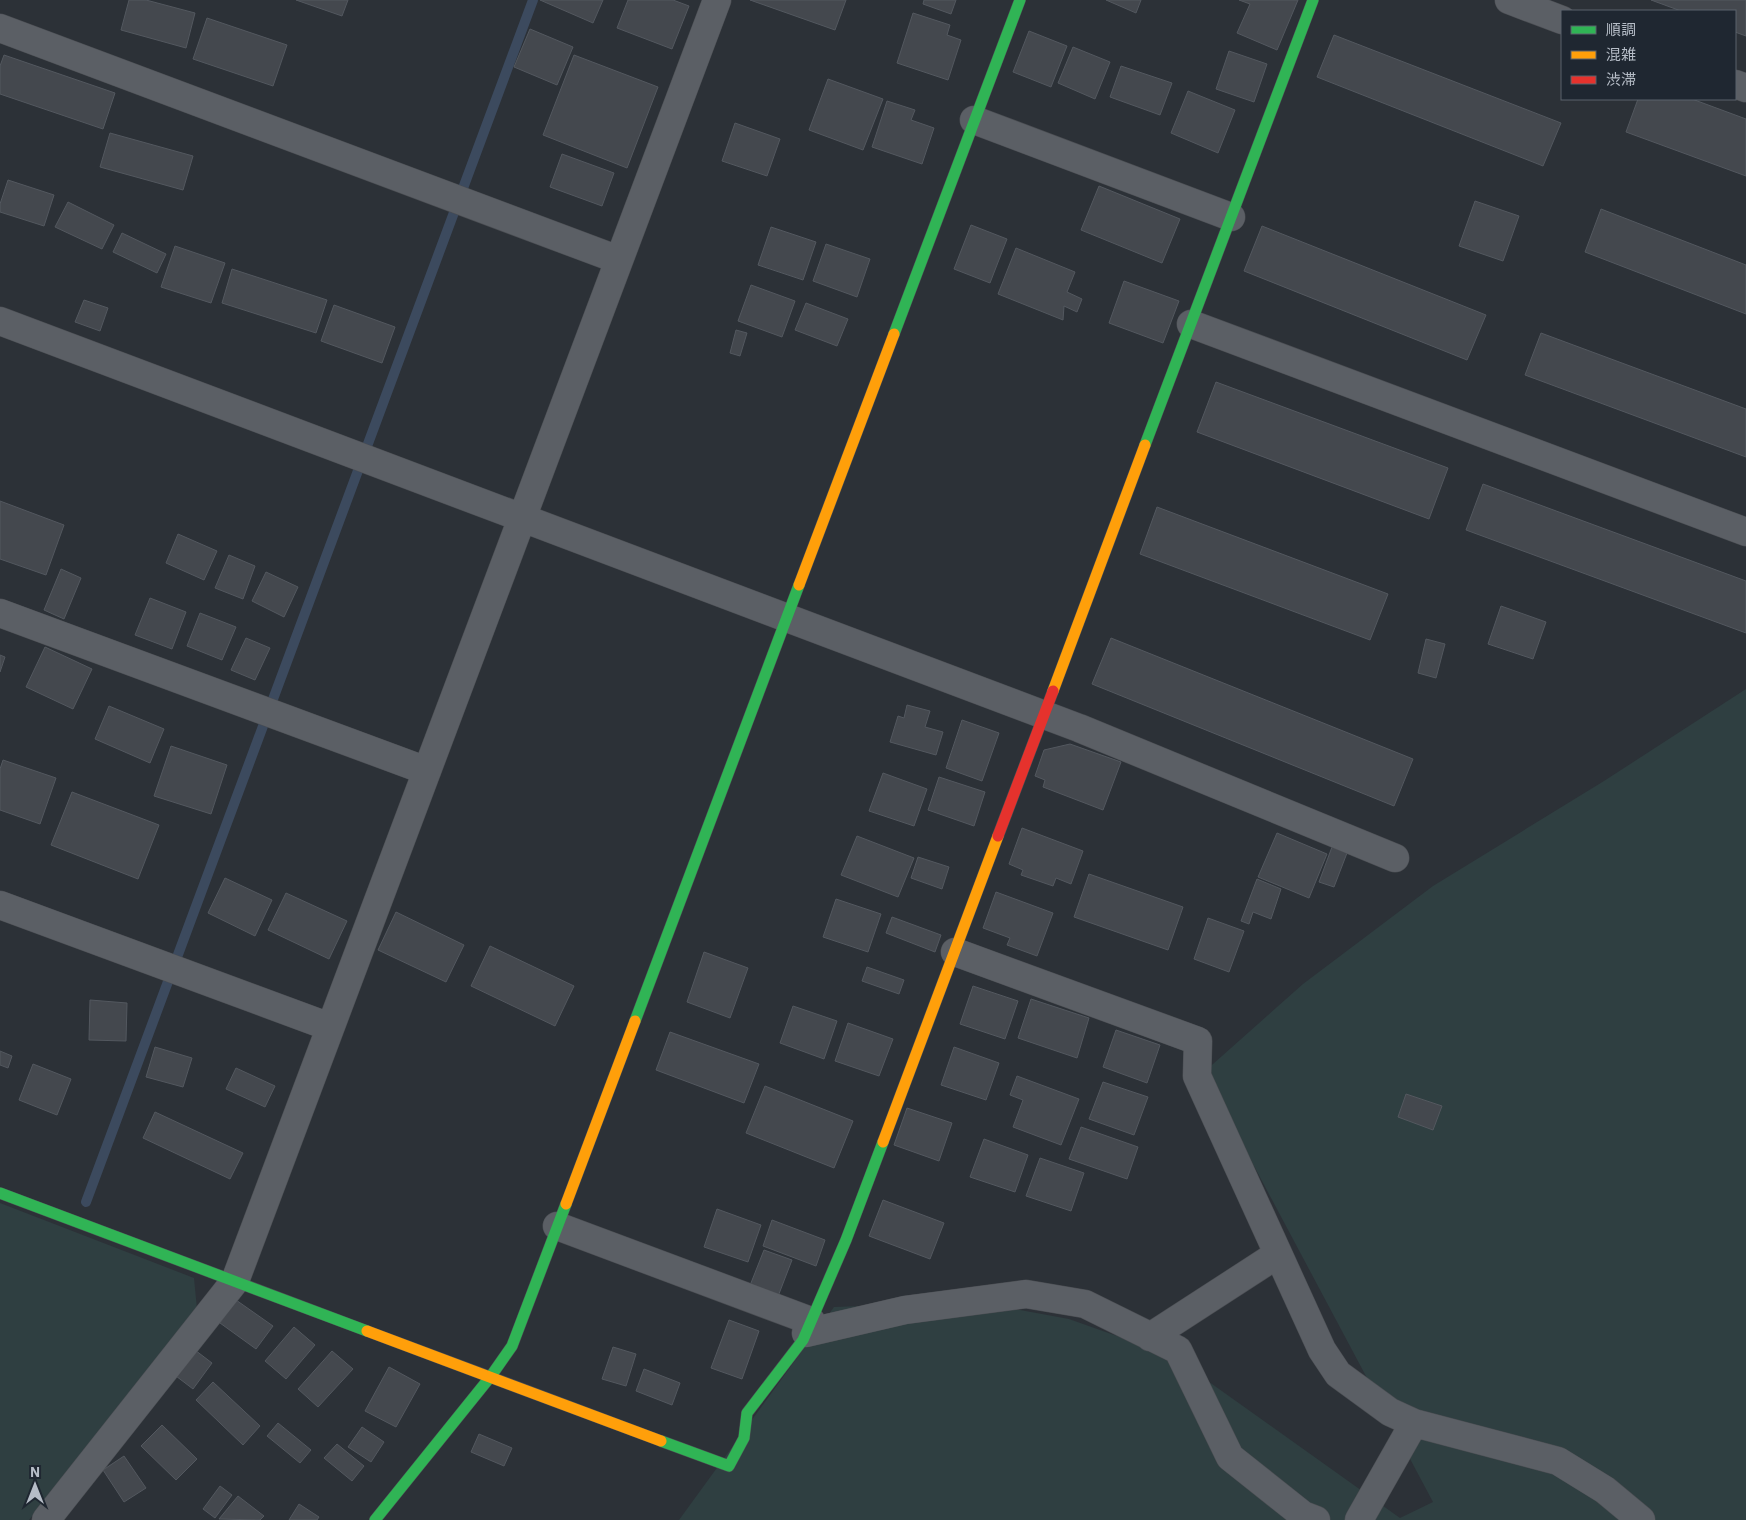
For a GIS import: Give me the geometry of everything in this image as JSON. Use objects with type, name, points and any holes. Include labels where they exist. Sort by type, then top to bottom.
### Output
[{"type":"street","points":[[375,1520],[491,1376],[512,1346],[1020,0]]},
{"type":"street","points":[[0,1193],[729,1466],[744,1438],[747,1413],[803,1340],[846,1240],[1313,0]]},
{"type":"street","points":[[1509,0],[1561,20]]},
{"type":"street","points":[[46,1520],[235,1281],[619,260],[709,3]]},
{"type":"street","points":[[0,28],[619,260]]},
{"type":"street","points":[[974,120],[1231,217]]},
{"type":"street","points":[[0,321],[1079,728],[1395,858]]},
{"type":"street","points":[[1191,324],[1746,532]]},
{"type":"street","points":[[0,613],[427,771]]},
{"type":"street","points":[[0,905],[330,1027]]},
{"type":"street","points":[[955,952],[1198,1041],[1197,1076],[1322,1350],[1338,1374],[1390,1412],[1414,1423],[1558,1461],[1605,1490],[1641,1520]]},
{"type":"street","points":[[557,1226],[808,1327],[905,1310],[1026,1294],[1086,1304],[1178,1350],[1230,1457],[1303,1515],[1316,1520]]},
{"type":"street","points":[[1150,1337],[1278,1254]]},
{"type":"street","points":[[1359,1520],[1414,1423]]},
{"type":"shaded area","points":[[1746,689],[1746,1520],[679,1520],[834,1307],[977,1302],[1069,1319],[1131,1341],[1184,1364],[1400,1518],[1433,1502],[1204,1072],[1303,984],[1433,886],[1604,781]]},
{"type":"shaded area","points":[[0,1203],[194,1278],[197,1309],[29,1520],[0,1520]]},
{"type":"building","points":[[129,0],[146,0],[195,13],[186,48],[121,30]]},
{"type":"building","points":[[296,0],[348,0],[342,16]]},
{"type":"building","points":[[540,0],[603,0],[593,23]]},
{"type":"building","points":[[628,0],[673,0],[689,6],[672,49],[617,28]]},
{"type":"building","points":[[750,0],[846,0],[835,30]]},
{"type":"building","points":[[924,0],[956,0],[951,14],[923,4]]},
{"type":"building","points":[[1106,0],[1141,0],[1136,13]]},
{"type":"building","points":[[1239,0],[1298,0],[1277,50],[1237,33],[1250,4]]},
{"type":"building","points":[[1651,0],[1746,0],[1746,36],[1736,32],[1736,10],[1678,10]]},
{"type":"building","points":[[913,13],[950,25],[947,35],[961,40],[948,80],[897,63]]},
{"type":"building","points":[[207,18],[287,45],[273,86],[193,59]]},
{"type":"building","points":[[530,29],[573,47],[557,85],[514,67]]},
{"type":"building","points":[[1029,31],[1067,46],[1051,87],[1013,72]]},
{"type":"building","points":[[1334,35],[1561,123],[1543,166],[1317,77]]},
{"type":"building","points":[[1073,47],[1110,62],[1095,99],[1058,83]]},
{"type":"building","points":[[1229,51],[1267,64],[1254,102],[1216,89]]},
{"type":"building","points":[[4,55],[115,93],[103,129],[0,94],[0,66]]},
{"type":"building","points":[[574,55],[658,87],[627,168],[543,135]]},
{"type":"building","points":[[1121,66],[1172,83],[1160,115],[1110,97]]},
{"type":"building","points":[[828,79],[883,99],[863,150],[809,130]]},
{"type":"building","points":[[1188,91],[1235,110],[1218,153],[1171,133]]},
{"type":"building","points":[[1638,100],[1695,100],[1746,119],[1746,176],[1626,132]]},
{"type":"building","points":[[887,101],[915,110],[911,120],[934,128],[922,164],[872,147]]},
{"type":"building","points":[[735,123],[780,139],[767,176],[722,161]]},
{"type":"building","points":[[110,133],[193,156],[183,190],[100,167]]},
{"type":"building","points":[[562,154],[614,173],[602,206],[550,187]]},
{"type":"building","points":[[8,180],[54,195],[44,226],[0,212],[0,204]]},
{"type":"building","points":[[1099,186],[1180,219],[1162,263],[1081,230]]},
{"type":"building","points":[[1475,201],[1519,216],[1503,261],[1459,246]]},
{"type":"building","points":[[68,202],[114,225],[102,249],[55,227]]},
{"type":"building","points":[[1601,209],[1746,265],[1746,314],[1585,252]]},
{"type":"building","points":[[971,225],[1007,239],[990,283],[954,269]]},
{"type":"building","points":[[1262,226],[1486,315],[1467,360],[1244,271]]},
{"type":"building","points":[[771,227],[816,242],[803,280],[758,265]]},
{"type":"building","points":[[122,233],[166,254],[157,273],[113,252]]},
{"type":"building","points":[[826,244],[870,259],[857,297],[813,281]]},
{"type":"building","points":[[175,246],[225,263],[211,303],[161,287]]},
{"type":"building","points":[[1016,248],[1075,272],[1067,292],[1082,299],[1077,312],[1064,306],[1063,320],[998,294]]},
{"type":"building","points":[[232,269],[327,300],[316,333],[222,303]]},
{"type":"building","points":[[1124,281],[1179,301],[1163,343],[1109,323]]},
{"type":"building","points":[[751,285],[795,301],[782,337],[738,321]]},
{"type":"building","points":[[84,300],[108,308],[100,331],[75,322]]},
{"type":"building","points":[[806,303],[848,319],[837,346],[795,330]]},
{"type":"building","points":[[334,305],[395,327],[382,363],[321,341]]},
{"type":"building","points":[[736,330],[747,333],[740,356],[730,353]]},
{"type":"building","points":[[1541,333],[1746,409],[1746,457],[1525,375]]},
{"type":"building","points":[[1216,382],[1448,468],[1429,519],[1197,432]]},
{"type":"building","points":[[1483,484],[1746,581],[1746,633],[1466,530]]},
{"type":"building","points":[[0,501],[64,525],[46,575],[0,559]]},
{"type":"building","points":[[1157,507],[1388,594],[1370,640],[1140,554]]},
{"type":"building","points":[[178,534],[217,551],[204,580],[166,563]]},
{"type":"building","points":[[229,555],[255,566],[243,599],[215,588]]},
{"type":"building","points":[[61,569],[81,578],[64,619],[44,610]]},
{"type":"building","points":[[266,572],[298,587],[284,617],[252,601]]},
{"type":"building","points":[[150,598],[186,612],[172,649],[135,635]]},
{"type":"building","points":[[1501,606],[1546,622],[1533,659],[1488,644]]},
{"type":"building","points":[[200,613],[236,627],[222,660],[187,646]]},
{"type":"building","points":[[246,638],[270,648],[255,680],[231,670]]},
{"type":"building","points":[[1111,638],[1413,759],[1394,806],[1092,684]]},
{"type":"building","points":[[1426,639],[1445,644],[1436,678],[1418,673]]},
{"type":"building","points":[[45,647],[92,669],[73,709],[26,687]]},
{"type":"building","points":[[0,655],[5,657],[0,672]]},
{"type":"building","points":[[907,705],[930,711],[925,727],[943,732],[936,755],[890,742],[898,716],[904,718]]},
{"type":"building","points":[[109,706],[164,729],[150,763],[95,739]]},
{"type":"building","points":[[962,720],[999,733],[982,781],[946,768]]},
{"type":"building","points":[[1070,744],[1121,762],[1103,810],[1043,787],[1045,780],[1035,776],[1044,750]]},
{"type":"building","points":[[171,746],[227,765],[211,814],[154,796]]},
{"type":"building","points":[[3,760],[56,778],[40,824],[0,810],[0,769]]},
{"type":"building","points":[[883,773],[927,789],[914,826],[869,811]]},
{"type":"building","points":[[939,777],[985,792],[974,826],[928,810]]},
{"type":"building","points":[[72,792],[159,825],[138,879],[51,845]]},
{"type":"building","points":[[1022,828],[1083,851],[1071,884],[1056,878],[1053,886],[1021,875],[1023,870],[1009,864]]},
{"type":"building","points":[[1277,833],[1327,854],[1309,898],[1258,877]]},
{"type":"building","points":[[857,836],[914,858],[898,897],[841,875]]},
{"type":"building","points":[[1332,847],[1347,853],[1334,887],[1319,882]]},
{"type":"building","points":[[918,857],[949,867],[942,889],[911,878]]},
{"type":"building","points":[[1089,874],[1183,907],[1168,950],[1074,917]]},
{"type":"building","points":[[225,878],[272,900],[255,936],[208,913]]},
{"type":"building","points":[[1257,879],[1281,889],[1271,919],[1253,912],[1249,924],[1241,921]]},
{"type":"building","points":[[996,892],[1053,913],[1037,956],[1007,945],[1010,938],[983,928]]},
{"type":"building","points":[[286,893],[347,921],[329,959],[268,930]]},
{"type":"building","points":[[836,899],[881,914],[868,952],[823,937]]},
{"type":"building","points":[[396,912],[464,945],[446,982],[378,950]]},
{"type":"building","points":[[892,917],[941,935],[935,952],[886,933]]},
{"type":"building","points":[[1208,918],[1244,931],[1229,972],[1194,959]]},
{"type":"building","points":[[490,946],[574,986],[555,1026],[471,986]]},
{"type":"building","points":[[704,952],[748,968],[730,1018],[687,1002]]},
{"type":"building","points":[[867,967],[904,980],[899,994],[862,981]]},
{"type":"building","points":[[973,986],[1018,1001],[1005,1039],[960,1024]]},
{"type":"building","points":[[1031,999],[1089,1018],[1077,1058],[1018,1038]]},
{"type":"building","points":[[90,1000],[127,1003],[126,1041],[89,1040]]},
{"type":"building","points":[[793,1006],[837,1021],[824,1059],[780,1043]]},
{"type":"building","points":[[848,1023],[893,1039],[879,1076],[835,1061]]},
{"type":"building","points":[[1116,1030],[1160,1045],[1147,1083],[1103,1067]]},
{"type":"building","points":[[670,1032],[759,1064],[744,1103],[656,1070]]},
{"type":"building","points":[[155,1047],[192,1058],[183,1087],[146,1077]]},
{"type":"building","points":[[954,1047],[999,1063],[986,1100],[941,1085]]},
{"type":"building","points":[[0,1051],[12,1056],[8,1068],[0,1065]]},
{"type":"building","points":[[33,1064],[71,1079],[57,1115],[19,1100]]},
{"type":"building","points":[[236,1068],[275,1086],[265,1107],[226,1089]]},
{"type":"building","points":[[1017,1076],[1079,1099],[1061,1145],[1013,1127],[1023,1100],[1010,1095]]},
{"type":"building","points":[[1103,1082],[1148,1097],[1134,1135],[1089,1119]]},
{"type":"building","points":[[765,1086],[853,1121],[834,1168],[746,1133]]},
{"type":"building","points":[[1406,1094],[1442,1106],[1433,1130],[1398,1117]]},
{"type":"building","points":[[907,1108],[952,1123],[939,1161],[894,1145]]},
{"type":"building","points":[[155,1112],[243,1153],[230,1179],[143,1138]]},
{"type":"building","points":[[1081,1127],[1138,1147],[1127,1179],[1069,1159]]},
{"type":"building","points":[[984,1139],[1028,1155],[1015,1192],[970,1177]]},
{"type":"building","points":[[1040,1158],[1084,1173],[1071,1211],[1026,1196]]},
{"type":"building","points":[[883,1200],[944,1223],[930,1259],[869,1236]]},
{"type":"building","points":[[717,1209],[761,1225],[748,1262],[704,1247]]},
{"type":"building","points":[[772,1220],[825,1240],[816,1266],[763,1246]]},
{"type":"building","points":[[764,1250],[792,1260],[777,1299],[749,1288]]},
{"type":"building","points":[[236,1300],[273,1326],[256,1349],[220,1323]]},
{"type":"building","points":[[729,1320],[759,1331],[742,1379],[711,1368]]},
{"type":"building","points":[[294,1327],[315,1345],[286,1379],[265,1361]]},
{"type":"building","points":[[191,1347],[212,1363],[193,1389],[172,1373]]},
{"type":"building","points":[[613,1347],[636,1354],[626,1386],[602,1379]]},
{"type":"building","points":[[332,1351],[353,1369],[318,1407],[298,1389]]},
{"type":"building","points":[[389,1367],[420,1384],[396,1427],[365,1411]]},
{"type":"building","points":[[644,1369],[680,1383],[672,1405],[636,1391]]},
{"type":"building","points":[[213,1382],[260,1426],[243,1445],[196,1400]]},
{"type":"building","points":[[278,1423],[311,1450],[300,1463],[267,1436]]},
{"type":"building","points":[[162,1425],[197,1459],[176,1480],[141,1446]]},
{"type":"building","points":[[362,1427],[384,1442],[371,1462],[348,1447]]},
{"type":"building","points":[[479,1434],[512,1448],[504,1466],[471,1452]]},
{"type":"building","points":[[337,1444],[364,1466],[352,1481],[324,1458]]},
{"type":"building","points":[[124,1456],[146,1488],[124,1502],[103,1470]]},
{"type":"building","points":[[220,1486],[232,1495],[215,1518],[203,1509]]},
{"type":"building","points":[[238,1496],[264,1516],[260,1520],[219,1519]]},
{"type":"building","points":[[299,1504],[319,1517],[317,1520],[289,1520]]},
{"type":"waterway","points":[[86,1202],[533,0]]},
{"type":"traffic: fast","points":[[894,334],[1020,0]]},
{"type":"traffic: fast","points":[[1145,445],[1313,0]]},
{"type":"traffic: fast","points":[[635,1021],[799,585]]},
{"type":"traffic: fast","points":[[661,1441],[729,1466],[744,1438],[747,1413],[803,1340],[846,1240],[883,1142]]},
{"type":"traffic: fast","points":[[0,1193],[367,1331]]},
{"type":"traffic: fast","points":[[375,1520],[491,1376],[512,1346],[566,1204]]},
{"type":"traffic: slow","points":[[799,585],[894,334]]},
{"type":"traffic: slow","points":[[1053,691],[1145,445]]},
{"type":"traffic: slow","points":[[883,1142],[998,836]]},
{"type":"traffic: slow","points":[[566,1204],[635,1021]]},
{"type":"traffic: slow","points":[[367,1331],[661,1441]]},
{"type":"traffic: jam","points":[[998,836],[1053,691]]}]
